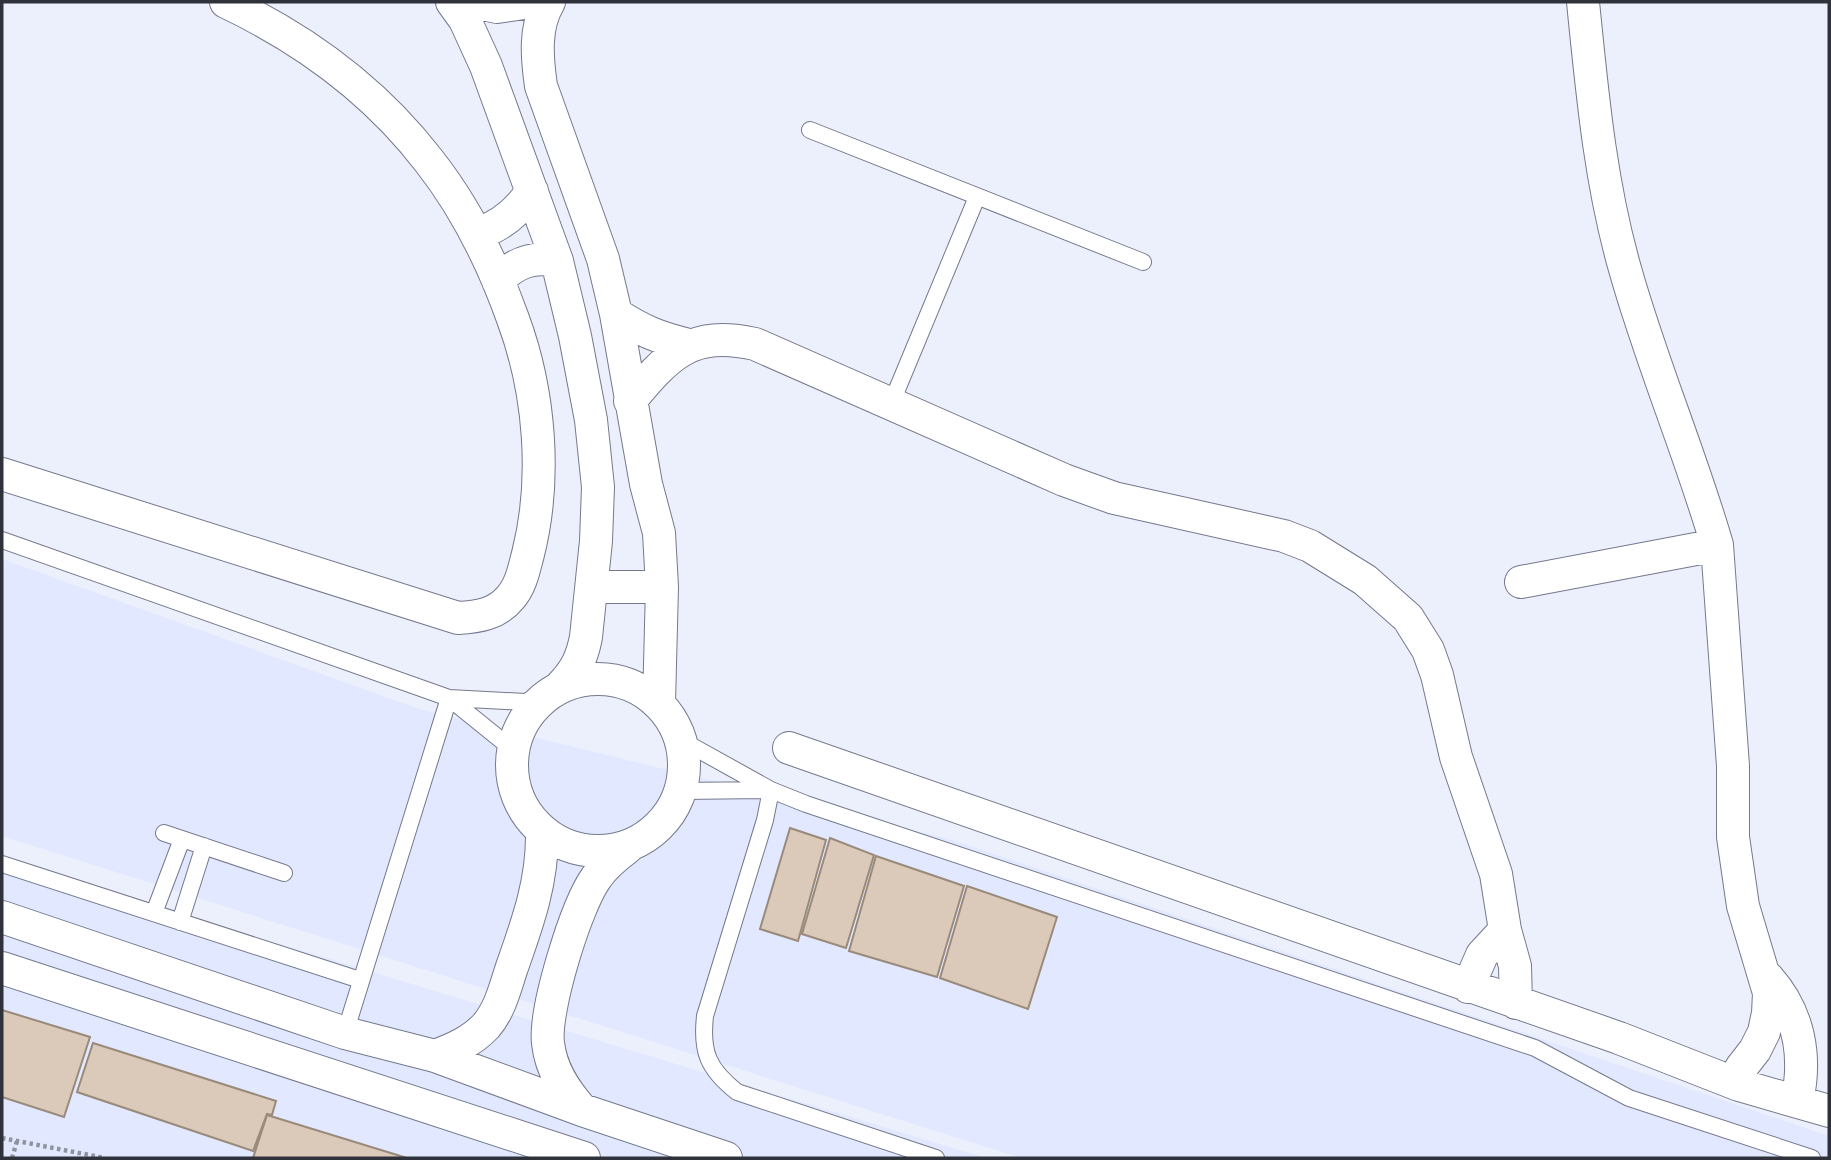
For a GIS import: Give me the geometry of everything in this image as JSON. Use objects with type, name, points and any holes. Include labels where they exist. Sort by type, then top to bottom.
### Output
[{"type":"street","points":[[2,474],[458,618],[487,614],[500,608],[518,586],[534,529],[538,487],[535,413],[526,361],[514,321],[477,234],[429,161],[367,93],[331,63],[226,2]]},
{"type":"street","points":[[452,2],[465,20],[486,66],[558,261],[591,420],[598,487],[592,587],[583,657],[576,670],[531,711],[519,731],[513,754],[512,775],[518,796],[528,815],[542,831],[561,843],[582,850],[604,852],[626,848]]},
{"type":"street","points":[[474,2],[496,7],[530,2]]},
{"type":"street","points":[[549,2],[544,10],[538,36],[541,86],[603,259],[616,314],[646,484],[659,533],[662,587],[659,703]]},
{"type":"street","points":[[1583,2],[1593,107],[1623,265],[1646,342],[1717,545],[1733,766],[1733,836],[1743,906],[1769,993],[1764,1032],[1755,1050],[1741,1068],[1739,1085]]},
{"type":"street","points":[[477,234],[503,222],[524,203],[532,191]]},
{"type":"street","points":[[498,281],[507,271],[531,259],[558,261]]},
{"type":"street","points":[[616,314],[641,331],[690,345]]},
{"type":"street","points":[[630,401],[668,360],[690,345],[712,338],[755,344],[1063,480],[1114,498],[1284,536],[1310,546],[1365,580],[1408,618],[1428,650],[1437,676],[1456,757],[1490,852],[1505,930],[1516,966],[1516,1003]]},
{"type":"street","points":[[598,487],[626,479],[646,484]]},
{"type":"street","points":[[1521,582],[1717,545]]},
{"type":"street","points":[[592,587],[662,587]]},
{"type":"street","points":[[555,690],[586,679],[613,680],[638,688],[659,703],[673,720],[681,740],[685,762],[681,791],[670,814],[651,835],[626,848],[610,861],[584,897],[576,917],[550,1013],[548,1042],[551,1061],[569,1096],[582,1110]]},
{"type":"street","points":[[789,748],[1619,1038],[1739,1085],[1829,1111]]},
{"type":"street","points":[[435,1056],[471,1040],[486,1026],[497,1010],[534,907],[541,869],[542,831]]},
{"type":"street","points":[[2,917],[345,1033],[435,1056],[582,1110],[726,1158]]},
{"type":"street","points":[[1468,987],[1482,956],[1505,930]]},
{"type":"street","points":[[2,968],[584,1158]]},
{"type":"street","points":[[1765,974],[1788,1006],[1800,1043],[1801,1082],[1797,1101]]},
{"type":"lane","points":[[810,130],[1143,262]]},
{"type":"lane","points":[[891,404],[977,197]]},
{"type":"lane","points":[[2,540],[449,698],[525,702],[555,690]]},
{"type":"lane","points":[[449,698],[497,736],[513,754]]},
{"type":"lane","points":[[345,1033],[449,698]]},
{"type":"lane","points":[[681,740],[771,790],[806,804],[1535,1048],[1640,1102],[1811,1158]]},
{"type":"lane","points":[[681,791],[771,790]]},
{"type":"lane","points":[[771,790],[765,820],[705,1016],[703,1037],[706,1055],[723,1081],[737,1092],[936,1158]]},
{"type":"lane","points":[[164,833],[284,873]]},
{"type":"lane","points":[[155,913],[182,839]]},
{"type":"lane","points":[[180,922],[204,846]]},
{"type":"lane","points":[[2,864],[360,980]]},
{"type":"path","points":[[2,1139],[105,1158]]},
{"type":"path","points":[[12,1158],[17,1141]]},
{"type":"shaded area","points":[[2,559],[419,709],[949,839],[1829,1136],[1829,1158],[1021,1158],[2,836]]},
{"type":"shaded area","points":[[2,860],[986,1158],[2,1158]]},
{"type":"building","points":[[790,828],[826,840],[798,941],[760,929]]},
{"type":"building","points":[[830,838],[874,855],[846,948],[802,934]]},
{"type":"building","points":[[876,856],[964,886],[937,977],[849,951]]},
{"type":"building","points":[[967,886],[1057,917],[1028,1009],[940,978]]},
{"type":"building","points":[[2,1010],[90,1037],[64,1117],[2,1097]]},
{"type":"building","points":[[93,1043],[276,1101],[272,1115],[267,1114],[253,1151],[77,1092]]},
{"type":"building","points":[[267,1115],[407,1158],[253,1158]]}]
